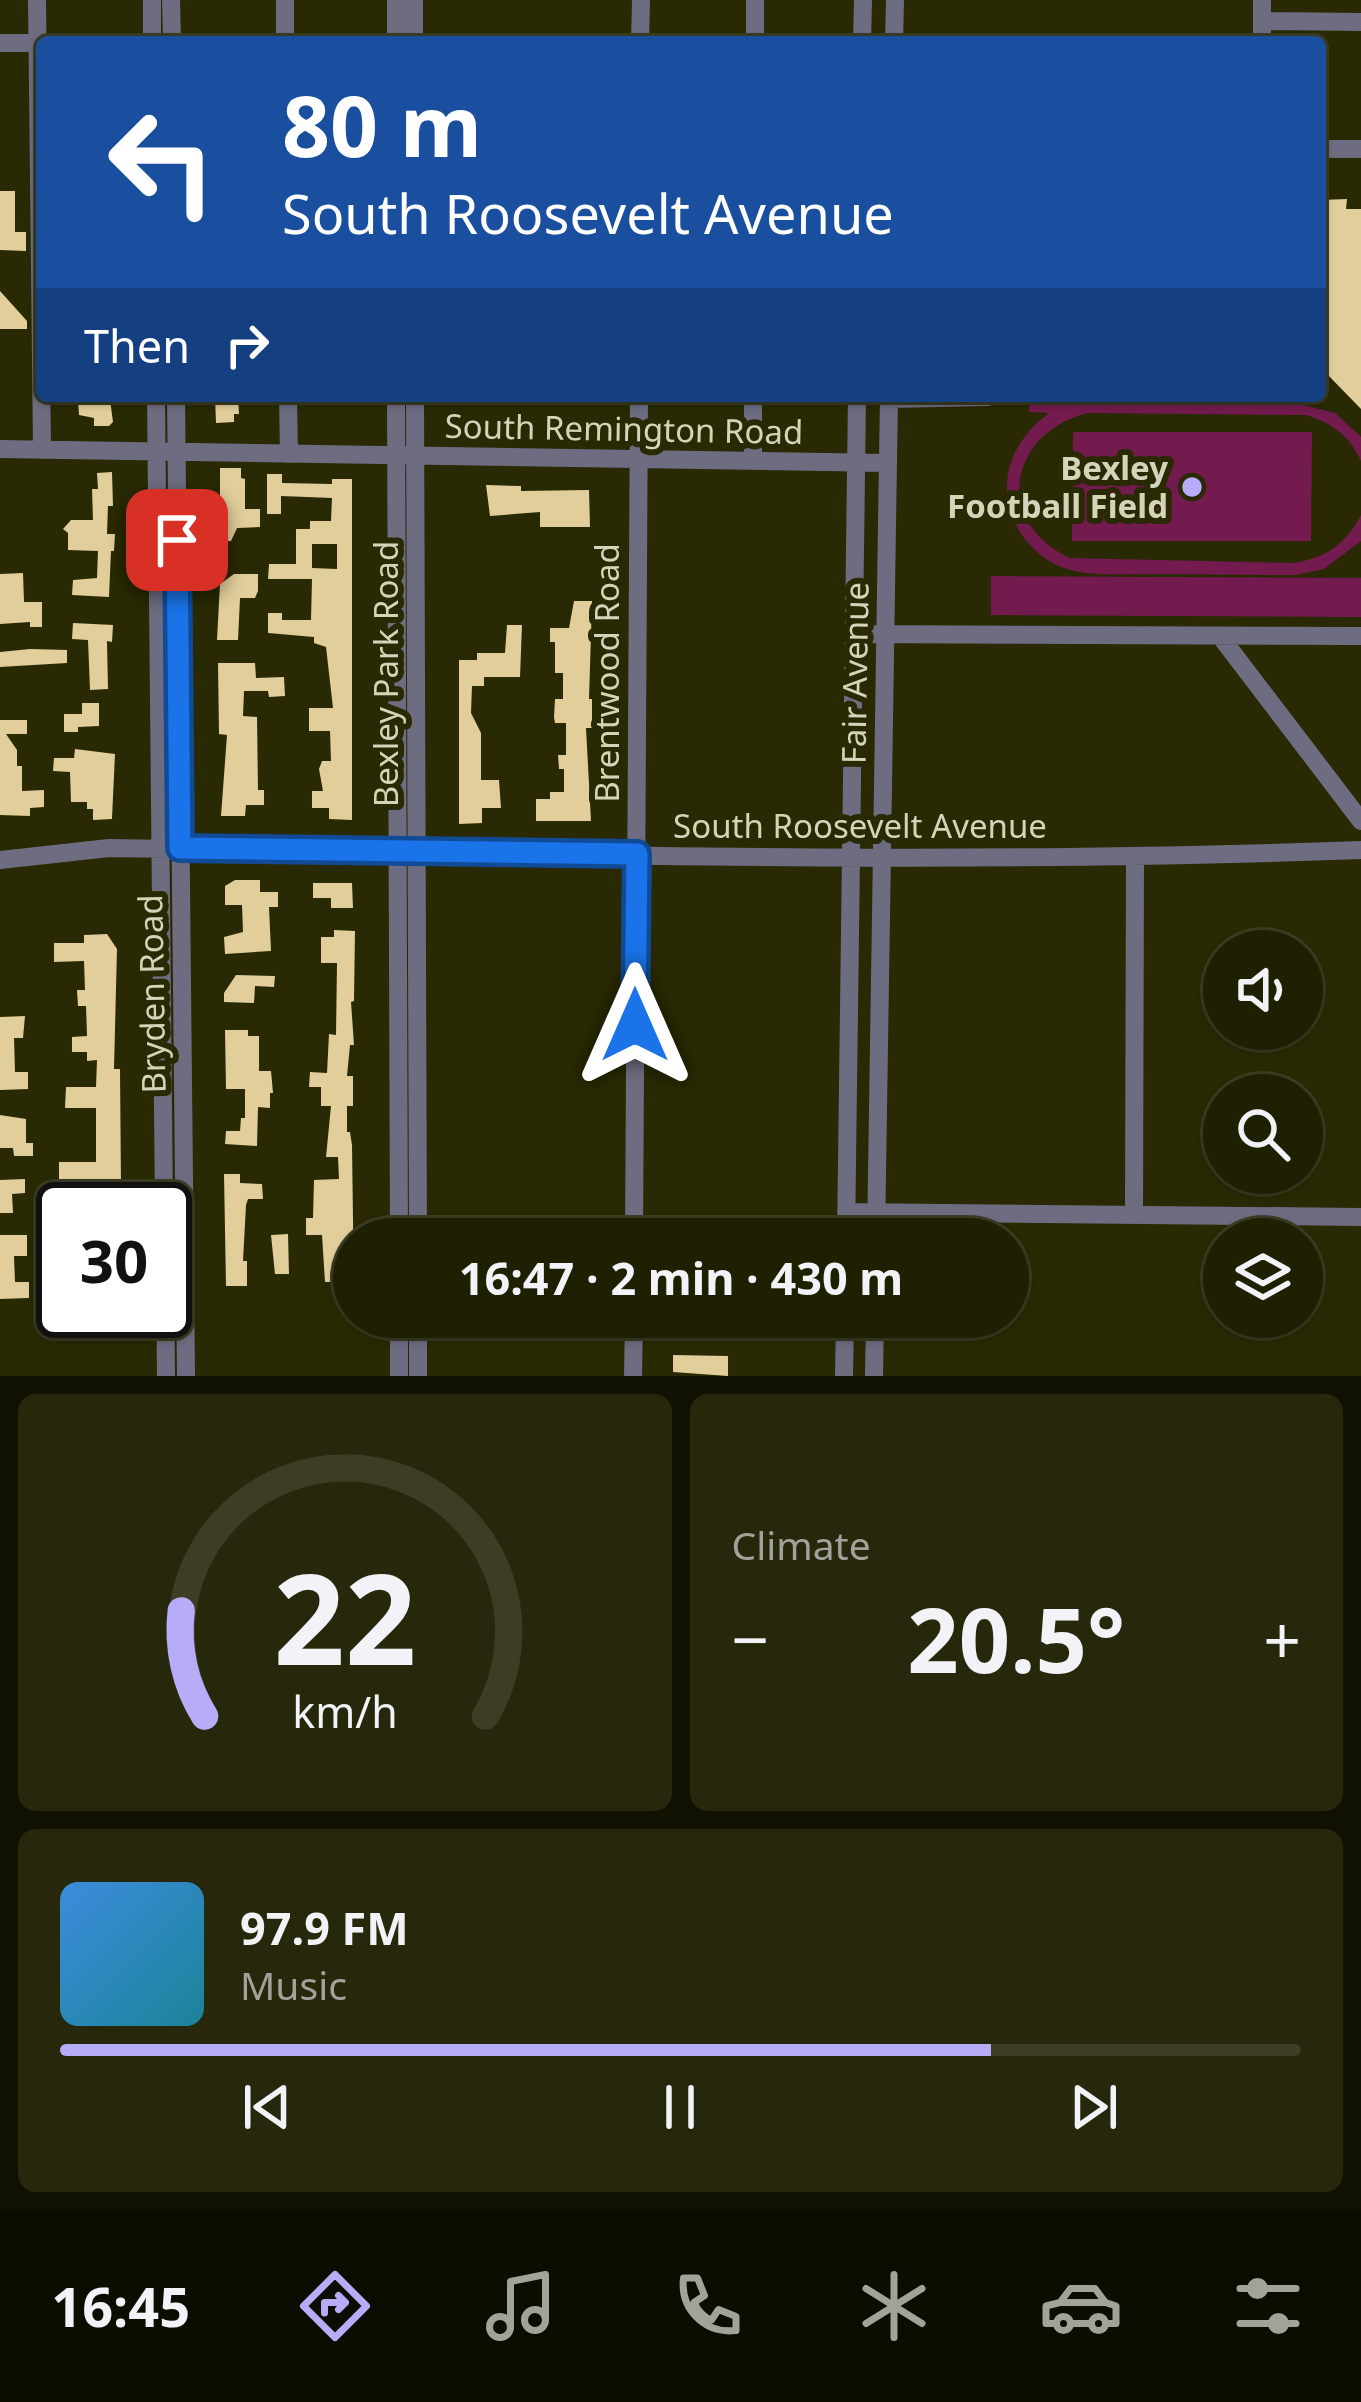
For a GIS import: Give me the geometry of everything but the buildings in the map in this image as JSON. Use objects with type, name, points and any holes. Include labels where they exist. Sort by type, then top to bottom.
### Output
[{"type":"street","points":[[37,0],[40,36]]},
{"type":"street","points":[[152,0],[152,36]]},
{"type":"street","points":[[171,0],[172,36]]},
{"type":"street","points":[[285,0],[286,36]]},
{"type":"street","points":[[395,0],[396,36]]},
{"type":"street","points":[[414,0],[414,36]]},
{"type":"street","points":[[640,36],[641,0]]},
{"type":"street","points":[[755,0],[755,36]]},
{"type":"street","points":[[862,36],[863,0]]},
{"type":"street","points":[[894,36],[895,0]]},
{"type":"street","points":[[1262,0],[1262,36]]},
{"type":"street","points":[[1262,21],[1361,22]]},
{"type":"street","points":[[0,43],[36,43]]},
{"type":"street","points":[[1326,149],[1361,149]]},
{"type":"street","points":[[42,402],[42,450]]},
{"type":"street","name":"Bryden Road","points":[[157,402],[166,452],[174,1182]]},
{"type":"street","name":"Bryden Road","points":[[166,452],[175,402]]},
{"type":"street","points":[[288,402],[289,454]]},
{"type":"street","name":"Bexley Park Road","points":[[398,402],[406,456],[407,707],[408,1130],[401,1218]]},
{"type":"street","name":"Bexley Park Road","points":[[406,456],[415,402]]},
{"type":"street","name":"Brentwood Road","points":[[634,1218],[639,402]]},
{"type":"street","points":[[752,461],[753,402]]},
{"type":"street","name":"Fair Avenue","points":[[846,1218],[857,402]]},
{"type":"street","name":"Fair Avenue","points":[[877,1218],[889,402]]},
{"type":"street","name":"South Remington Road","points":[[0,449],[888,464]]},
{"type":"street","points":[[854,634],[1361,637]]},
{"type":"street","points":[[1220,636],[1361,820]]},
{"type":"street","name":"South Roosevelt Avenue","points":[[0,860],[109,848],[851,857],[1135,857],[1361,850]]},
{"type":"street","points":[[1134,1214],[1135,857]]},
{"type":"street","name":"Bryden Road","points":[[167,1182],[173,1127]]},
{"type":"street","name":"Bexley Park Road","points":[[408,1130],[416,1218]]},
{"type":"street","points":[[846,1212],[1361,1217]]},
{"type":"street","points":[[166,1338],[166,1376]]},
{"type":"street","name":"Bryden Road","points":[[183,1338],[186,1376]]},
{"type":"street","points":[[399,1338],[399,1376]]},
{"type":"street","points":[[418,1338],[418,1376]]},
{"type":"street","points":[[633,1376],[634,1338]]},
{"type":"street","points":[[844,1338],[844,1376]]},
{"type":"street","points":[[874,1376],[875,1338]]},
{"type":"shaded area","points":[[1029,402],[1292,402],[1335,413],[1361,437],[1361,461],[1339,432],[1306,415],[1088,413],[1061,423],[1027,458],[1020,479],[1021,501],[1029,523],[1045,542],[1070,558],[1293,563],[1333,548],[1361,515],[1361,541],[1324,569],[1295,575],[1105,574],[1064,568],[1027,542],[1008,500],[1008,474],[1016,450],[1049,413],[1029,412]]},
{"type":"shaded area","name":"Bexley Football Field","points":[[1073,432],[1312,432],[1311,541],[1072,541]]},
{"type":"shaded area","points":[[991,576],[1361,578],[1361,617],[991,615]]},
{"type":"place","name":"Bexley Football Field","points":[[1192,487]]},
{"type":"route","points":[[177,540],[180,848],[637,854],[635,1025]]}]
